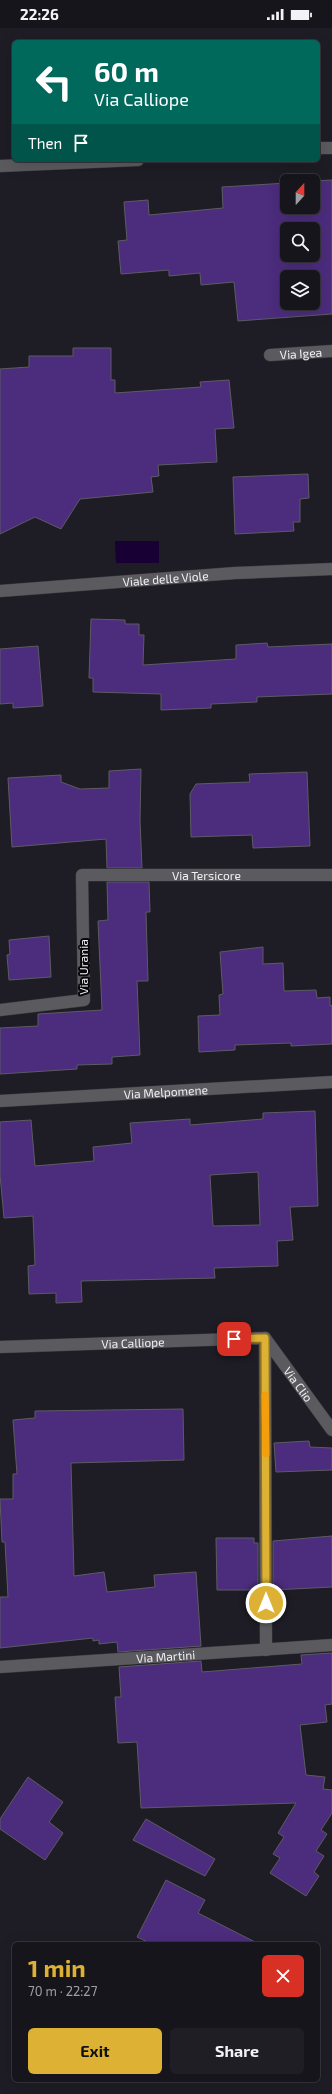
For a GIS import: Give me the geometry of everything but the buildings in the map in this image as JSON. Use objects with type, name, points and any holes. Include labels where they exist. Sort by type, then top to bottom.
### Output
[{"type":"street","points":[[320,148],[332,148]]},
{"type":"street","points":[[0,166],[92,162]]},
{"type":"street","name":"Via Igea","points":[[270,356],[332,352]]},
{"type":"street","name":"Viale delle Viole","points":[[0,592],[236,573],[332,569]]},
{"type":"street","name":"Via Tersicore","points":[[82,875],[332,874]]},
{"type":"street","name":"Via Urania","points":[[0,1010],[84,1000],[82,875]]},
{"type":"street","name":"Via Melpomene","points":[[0,1101],[332,1082]]},
{"type":"street","points":[[265,1338],[266,1650]]},
{"type":"street","name":"Via Calliope","points":[[0,1347],[265,1338]]},
{"type":"street","name":"Via Clio","points":[[265,1338],[332,1430]]},
{"type":"street","name":"Via Martini","points":[[0,1667],[332,1645]]},
{"type":"shaded area","points":[[115,541],[159,541],[159,563],[116,563]]},
{"type":"slow traffic","points":[[265,1395],[266,1454]]},
{"type":"route","points":[[234,1339],[265,1338],[266,1603]]}]
